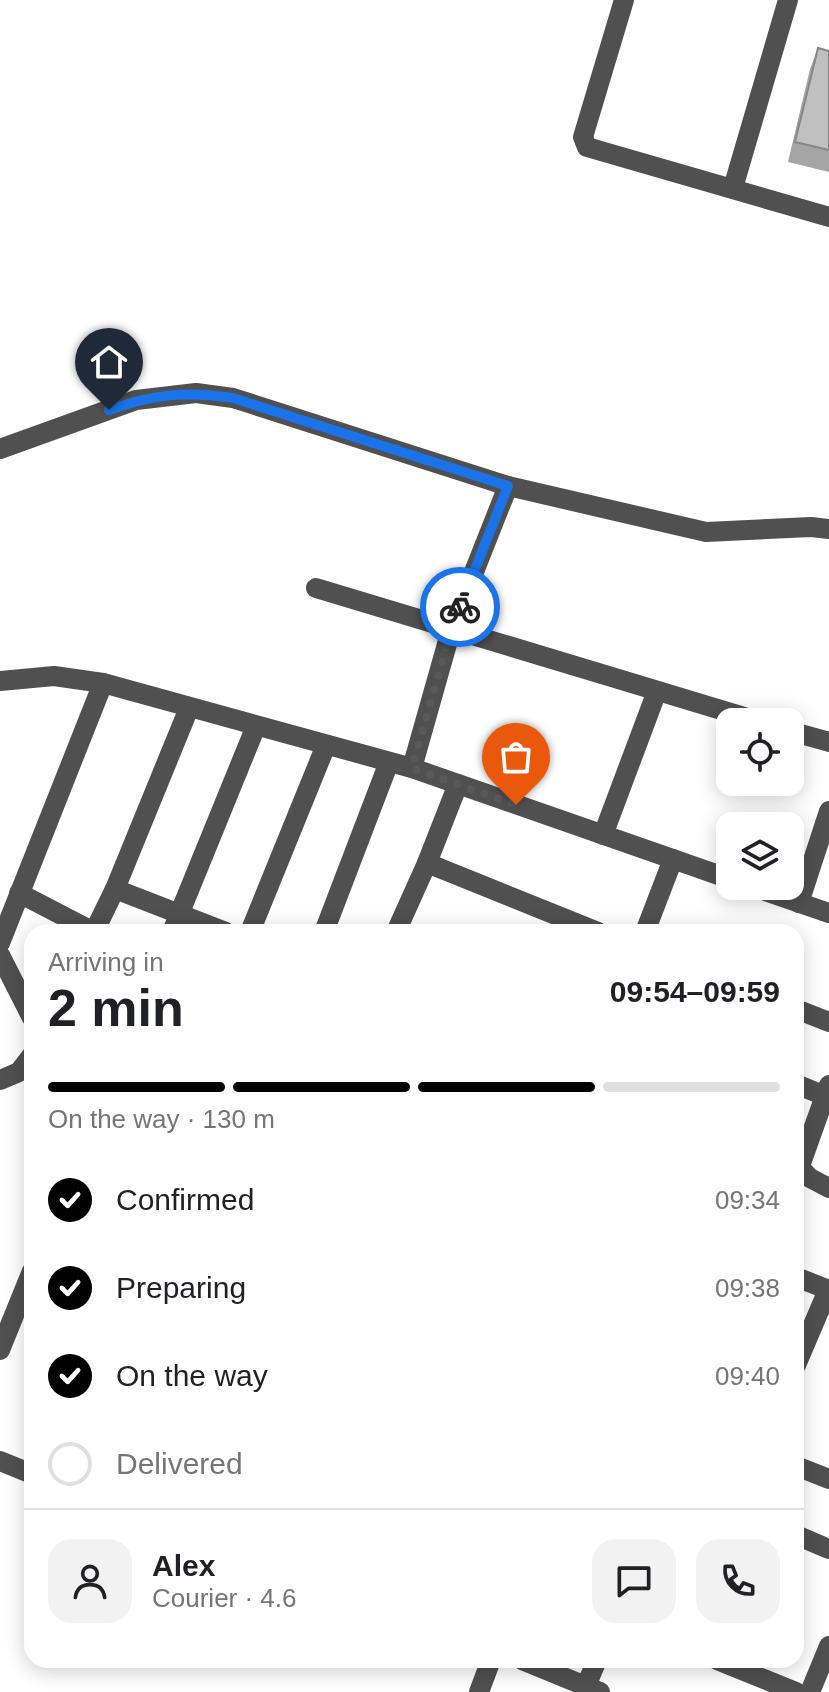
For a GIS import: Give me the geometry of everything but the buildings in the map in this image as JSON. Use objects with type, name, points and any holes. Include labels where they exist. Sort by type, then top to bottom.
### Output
[{"type":"street","points":[[624,0],[583,143],[587,147],[829,217]]},
{"type":"street","points":[[733,188],[788,0]]},
{"type":"street","points":[[0,449],[136,400],[196,393],[248,402],[508,486],[706,532],[811,527],[829,529]]},
{"type":"street","points":[[412,768],[451,630],[508,486]]},
{"type":"street","points":[[316,588],[716,709]]},
{"type":"street","points":[[0,681],[54,676],[103,683],[412,768],[716,874]]},
{"type":"street","points":[[24,1002],[1,955],[19,893],[103,683]]},
{"type":"street","points":[[603,835],[657,691]]},
{"type":"street","points":[[98,924],[189,708]]},
{"type":"street","points":[[115,889],[176,923],[256,726]]},
{"type":"street","points":[[804,735],[829,742]]},
{"type":"street","points":[[253,924],[326,745]]},
{"type":"street","points":[[327,924],[389,762]]},
{"type":"street","points":[[404,924],[458,784]]},
{"type":"street","points":[[799,903],[829,811]]},
{"type":"street","points":[[648,924],[673,859]]},
{"type":"street","points":[[427,863],[578,924]]},
{"type":"street","points":[[19,893],[79,924]]},
{"type":"street","points":[[791,900],[829,913]]},
{"type":"street","points":[[804,1012],[829,1022]]},
{"type":"street","points":[[0,1080],[24,1074]]},
{"type":"street","points":[[804,1086],[827,1090],[804,1151]]},
{"type":"street","points":[[804,1174],[829,1188]]},
{"type":"street","points":[[804,1280],[828,1290],[804,1346]]},
{"type":"street","points":[[0,1350],[24,1291]]},
{"type":"street","points":[[0,1461],[24,1466]]},
{"type":"street","points":[[804,1468],[827,1473]]},
{"type":"street","points":[[804,1540],[829,1549]]},
{"type":"street","points":[[810,1692],[829,1646]]},
{"type":"street","points":[[479,1692],[488,1668]]},
{"type":"street","points":[[542,1668],[593,1689],[596,1668]]},
{"type":"street","points":[[751,1668],[796,1692]]},
{"type":"way so far","points":[[460,607],[412,768],[516,805]]},
{"type":"route","points":[[109,410],[136,400],[167,394],[196,393],[233,398],[508,486],[460,607]]}]
